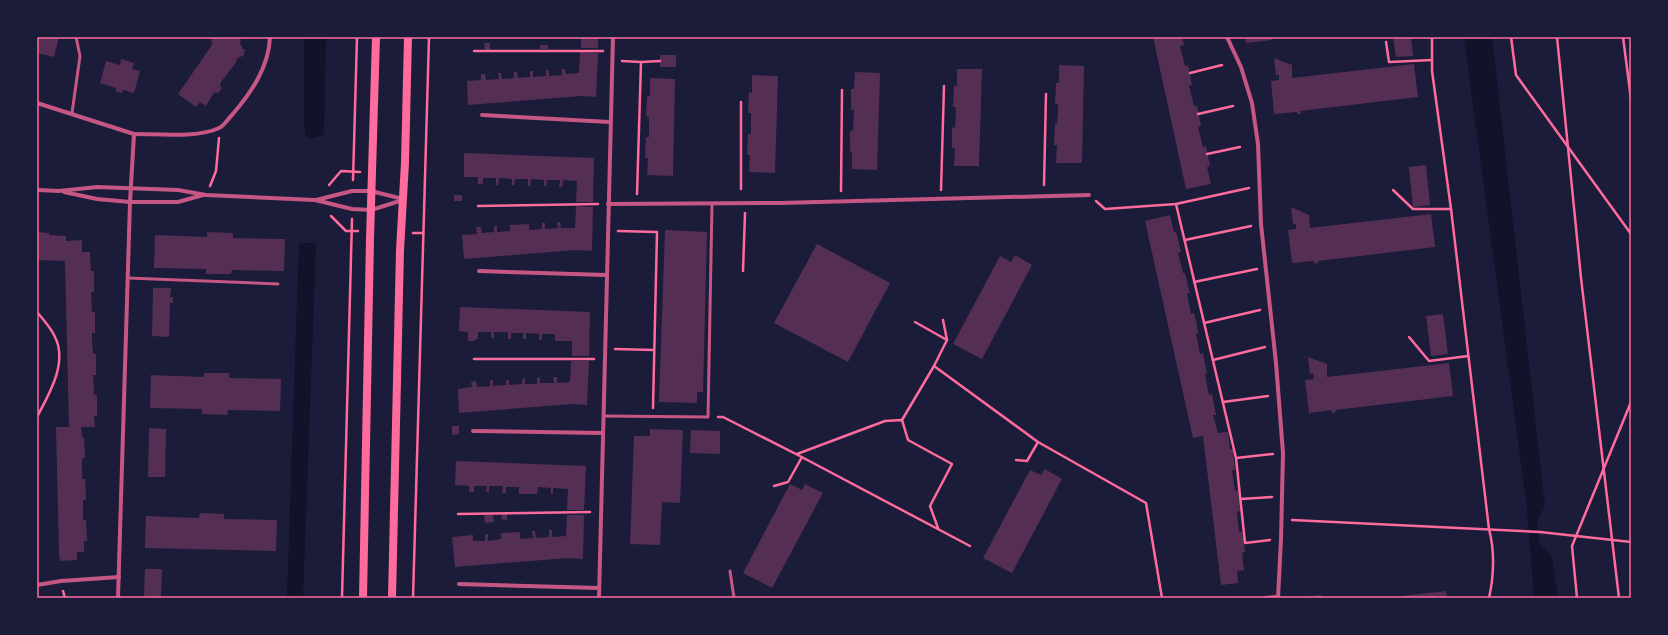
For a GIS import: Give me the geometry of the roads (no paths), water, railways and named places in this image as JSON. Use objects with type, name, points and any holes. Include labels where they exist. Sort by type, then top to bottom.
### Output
[{"type":"main road","points":[[363,598],[371,191],[376,37]]},
{"type":"main road","points":[[392,598],[400,250],[408,37]]},
{"type":"street","points":[[37,103],[134,134],[198,133],[220,128],[256,83],[265,64],[270,46],[270,37]]},
{"type":"street","points":[[599,598],[613,37]]},
{"type":"street","points":[[1227,37],[1241,67],[1252,103],[1258,144],[1260,224],[1274,345],[1283,453],[1282,520],[1278,597],[1265,598]]},
{"type":"street","points":[[482,115],[610,122]]},
{"type":"street","points":[[118,598],[130,202],[134,134]]},
{"type":"street","points":[[37,190],[59,191],[97,187],[178,190],[206,195],[315,200],[352,209],[371,210],[403,200]]},
{"type":"street","points":[[59,191],[97,199],[130,202],[178,202],[206,195]]},
{"type":"street","points":[[315,200],[352,191],[371,191],[403,200]]},
{"type":"street","points":[[608,204],[712,204],[941,200],[1089,195]]},
{"type":"street","points":[[479,270],[606,275]]},
{"type":"street","points":[[473,431],[603,433]]},
{"type":"street","points":[[37,585],[61,581],[119,576]]},
{"type":"street","points":[[459,584],[599,588]]},
{"type":"lane","points":[[72,113],[80,56],[76,37]]},
{"type":"lane","points":[[604,416],[708,417],[712,204]]},
{"type":"lane","points":[[128,278],[278,284]]},
{"type":"lane","points":[[730,571],[734,598]]}]
